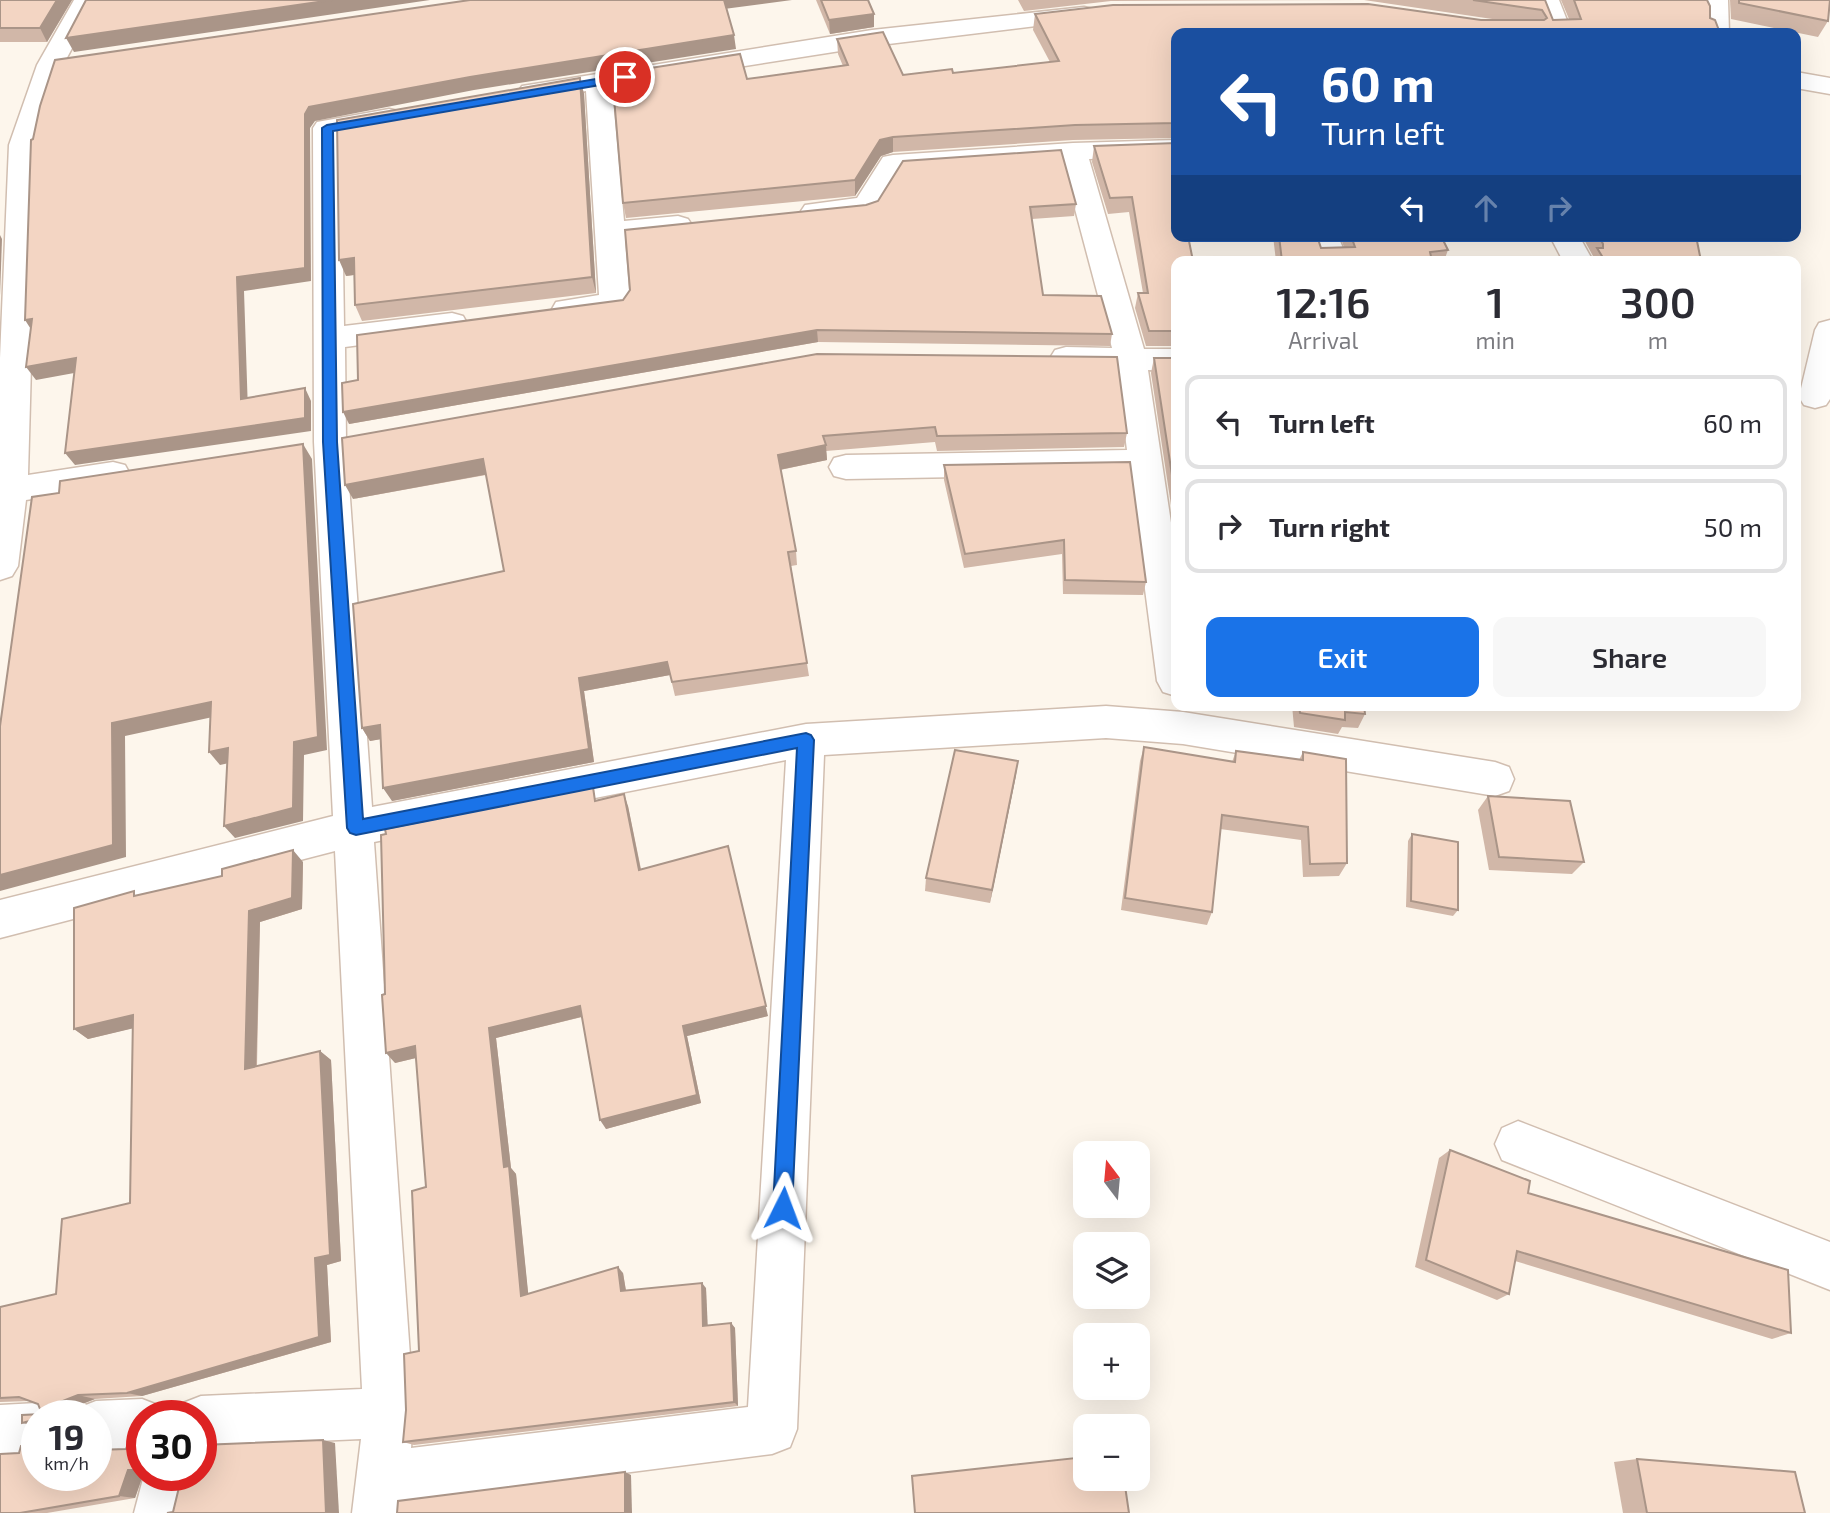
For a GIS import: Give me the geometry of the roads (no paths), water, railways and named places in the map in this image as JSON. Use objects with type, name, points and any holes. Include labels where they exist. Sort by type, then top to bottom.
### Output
[{"type":"street","points":[[0,566],[11,489],[12,148],[64,63],[86,0]]},
{"type":"street","points":[[1547,0],[1558,28]]},
{"type":"street","points":[[1716,0],[1717,28]]},
{"type":"street","points":[[502,97],[872,38],[1111,11]]},
{"type":"street","points":[[1801,81],[1830,86]]},
{"type":"street","points":[[547,312],[615,303],[598,82]]},
{"type":"street","points":[[421,111],[327,128],[330,442],[356,828],[389,1413],[379,1495],[772,1429],[806,740]]},
{"type":"street","points":[[785,214],[866,206],[893,163],[1073,151],[1171,148]]},
{"type":"street","points":[[1073,151],[1131,359],[1171,644]]},
{"type":"street","points":[[610,232],[704,222]]},
{"type":"street","points":[[329,338],[479,320]]},
{"type":"street","points":[[1813,400],[1830,330]]},
{"type":"street","points":[[1036,358],[1171,360]]},
{"type":"street","points":[[846,467],[1146,462]]},
{"type":"street","points":[[11,489],[144,470]]},
{"type":"street","points":[[0,919],[356,828],[806,740],[1181,716],[1495,779]]},
{"type":"street","points":[[1518,1144],[1830,1266]]},
{"type":"street","points":[[217,1420],[389,1413]]},
{"type":"street","points":[[0,1430],[21,1429]]},
{"type":"street","points":[[160,1513],[166,1491]]}]
